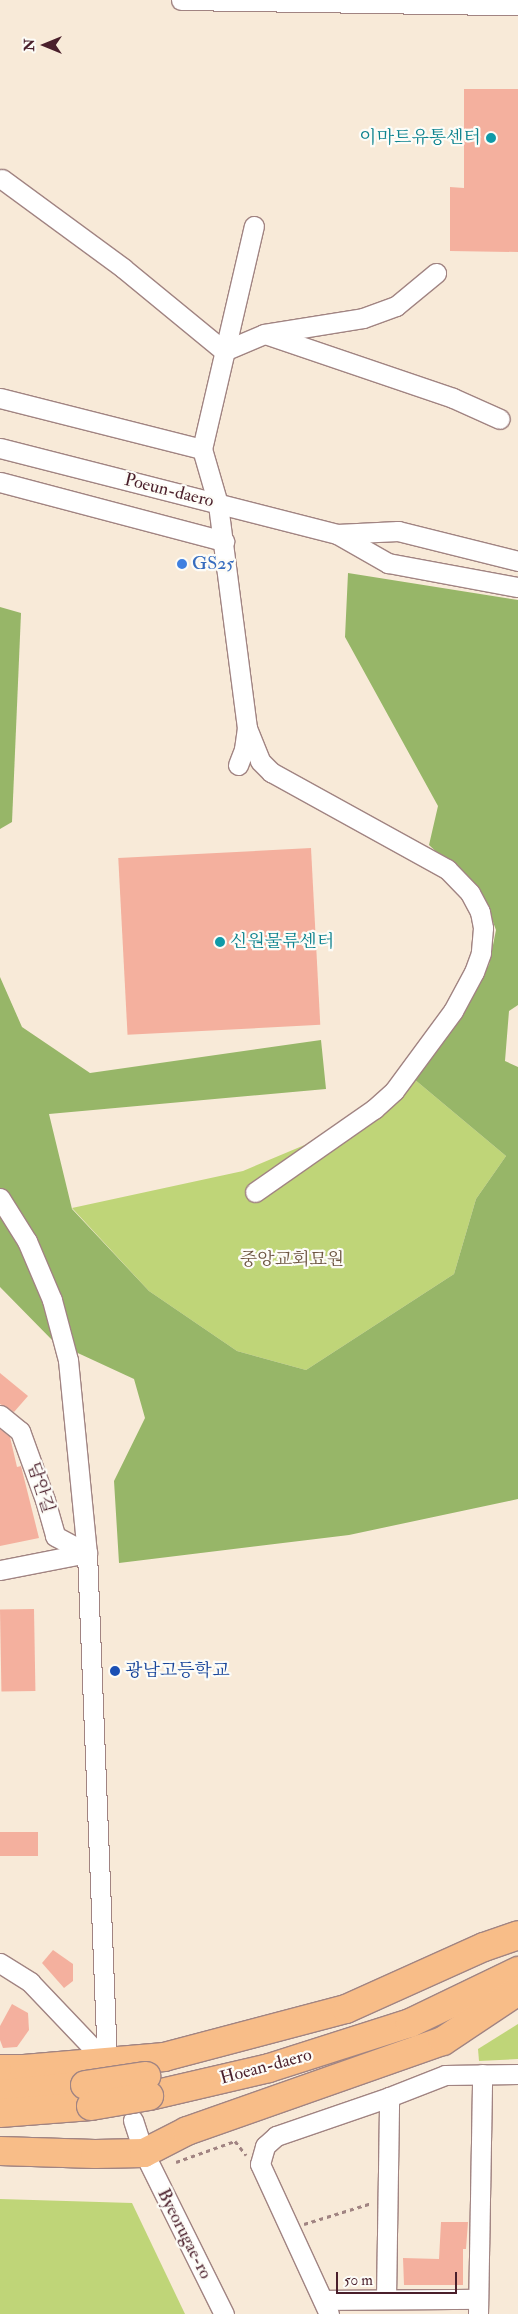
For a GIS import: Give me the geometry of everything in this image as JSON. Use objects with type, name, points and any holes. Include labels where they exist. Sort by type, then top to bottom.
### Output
[{"type":"highway","points":[[0,2069],[112,2068],[164,2057],[346,2009],[484,1947],[518,1935]]},
{"type":"highway","name":"Hoean-daero","points":[[148,2086],[302,2036],[402,1999],[481,1964],[518,1944]]},
{"type":"highway","name":"Hoean-daero","points":[[148,2086],[269,2068],[410,2023],[518,1972]]},
{"type":"highway","points":[[0,2151],[95,2154],[148,2162],[188,2131],[443,2041],[518,1991]]},
{"type":"highway","points":[[0,2113],[148,2086]]},
{"type":"highway","points":[[0,2094],[88,2096]]},
{"type":"street","points":[[180,0],[518,5]]},
{"type":"street","points":[[2,179],[123,268],[224,351]]},
{"type":"street","points":[[254,226],[202,449],[218,504],[224,541],[247,728],[260,762],[271,772],[447,869],[470,894],[480,912],[483,928],[481,953],[474,972],[452,1011],[394,1091],[374,1110],[255,1192]]},
{"type":"street","points":[[224,351],[264,334],[363,318],[396,306],[436,273]]},
{"type":"street","points":[[264,334],[453,398],[500,419]]},
{"type":"street","points":[[0,398],[202,449]]},
{"type":"street","name":"Poeun-daero","points":[[0,448],[337,534],[388,563],[518,587]]},
{"type":"street","points":[[0,482],[224,541]]},
{"type":"street","name":"Poeun-daero","points":[[337,534],[398,531],[518,561]]},
{"type":"street","points":[[238,765],[244,749],[247,728]]},
{"type":"street","points":[[0,1198],[27,1241],[52,1300],[68,1360],[87,1554],[112,2068]]},
{"type":"street","name":"담안길","points":[[0,1415],[20,1431],[45,1500],[55,1536],[87,1554]]},
{"type":"street","points":[[0,1570],[87,1554]]},
{"type":"street","points":[[0,1963],[30,1982],[112,2068]]},
{"type":"street","points":[[482,2074],[478,2306],[386,2298],[326,2307],[260,2164],[265,2146],[276,2136],[389,2097],[445,2075],[482,2074],[518,2074]]},
{"type":"street","points":[[386,2298],[389,2097]]},
{"type":"street","name":"Byeorugae-ro","points":[[133,2120],[148,2162],[224,2314]]},
{"type":"path","points":[[148,2162],[235,2141],[250,2162]]},
{"type":"path","points":[[290,2228],[387,2198]]},
{"type":"green space","points":[[348,573],[518,600],[518,1005],[509,1011],[505,1061],[518,1067],[518,1499],[349,1535],[119,1563],[114,1481],[145,1418],[134,1379],[54,1342],[0,1287],[0,977],[22,1027],[90,1073],[321,1040],[326,1089],[49,1114],[72,1209],[149,1291],[237,1351],[306,1370],[454,1274],[476,1199],[506,1156],[414,1079],[489,965],[496,930],[483,895],[429,845],[438,806],[345,637]]},
{"type":"green space","points":[[0,607],[21,613],[12,822],[0,829]]},
{"type":"green space","name":"중앙교회묘원","points":[[414,1079],[506,1156],[476,1199],[454,1274],[306,1370],[237,1351],[149,1291],[72,1208],[243,1171],[307,1144],[376,1097]]},
{"type":"green space","points":[[518,2024],[518,2059],[479,2061],[478,2049]]},
{"type":"green space","points":[[0,2199],[132,2203],[185,2314],[0,2314]]},
{"type":"building","name":"이마트유통센터","points":[[464,89],[518,89],[518,252],[450,251],[450,187],[464,188]]},
{"type":"building","name":"신원물류센터","points":[[311,848],[320,1025],[128,1035],[118,858]]},
{"type":"building","points":[[0,1373],[28,1396],[14,1412],[0,1404]]},
{"type":"building","points":[[0,1429],[10,1437],[17,1467],[21,1466],[39,1538],[0,1546]]},
{"type":"building","points":[[34,1609],[35,1691],[1,1692],[0,1610]]},
{"type":"building","points":[[0,1832],[38,1832],[38,1856],[0,1856]]},
{"type":"building","points":[[53,1950],[73,1964],[73,1981],[64,1988],[42,1963]]},
{"type":"building","points":[[12,2004],[28,2013],[29,2030],[17,2047],[3,2048],[0,2040],[0,2026]]},
{"type":"building","points":[[441,2222],[468,2222],[466,2249],[463,2249],[463,2285],[404,2285],[403,2258],[439,2259]]},
{"type":"place","name":"이마트유통센터","points":[[491,138]]},
{"type":"place","name":"GS25","points":[[182,564]]},
{"type":"place","name":"신원물류센터","points":[[220,942]]},
{"type":"place","name":"광남고등학교","points":[[115,1671]]}]
